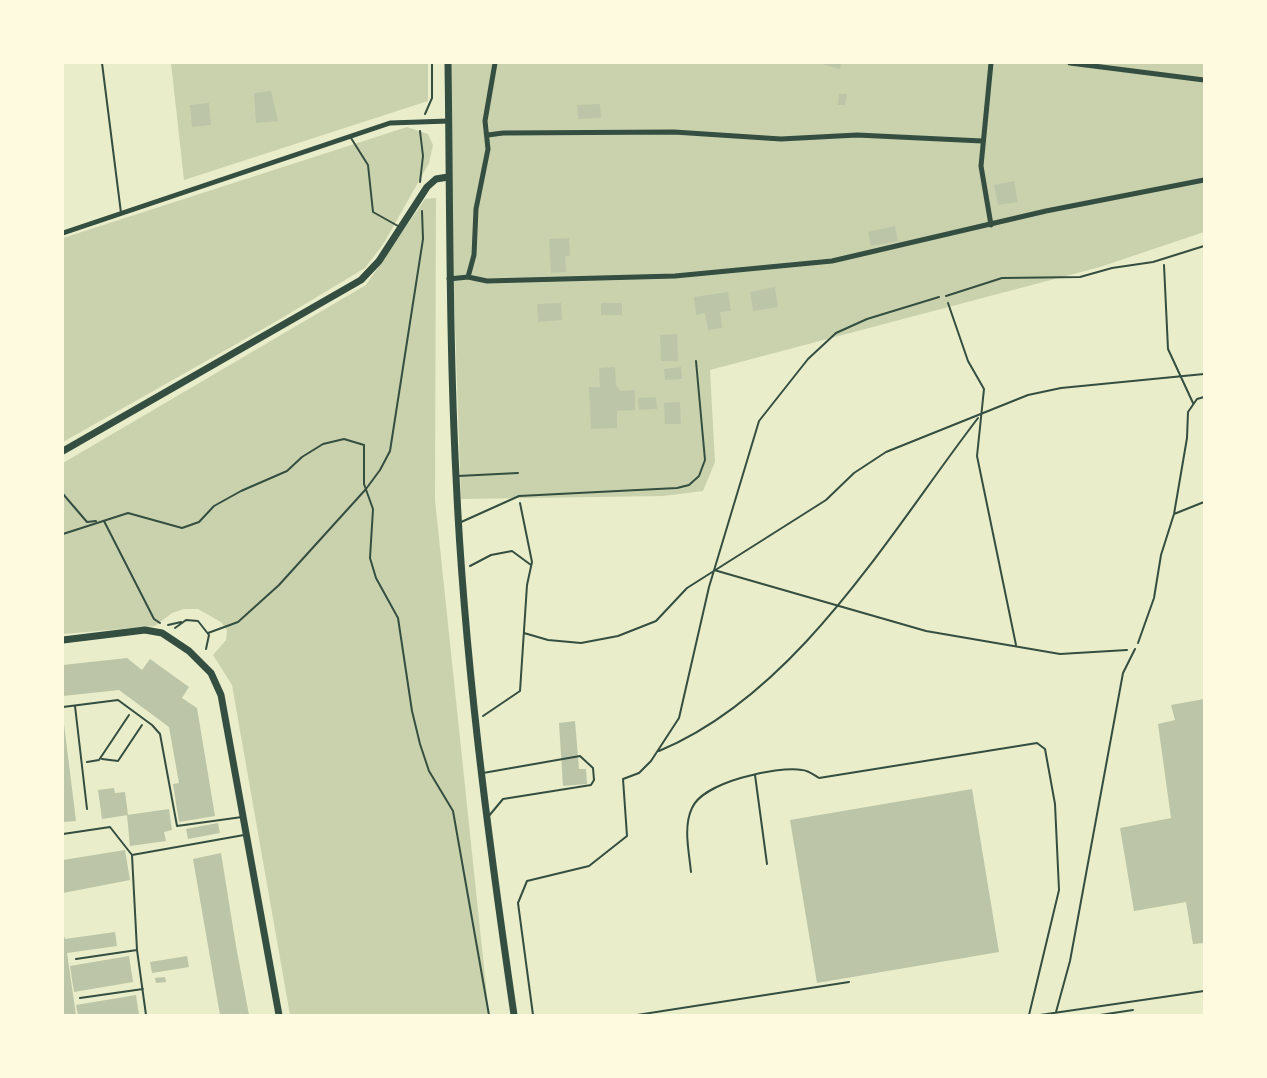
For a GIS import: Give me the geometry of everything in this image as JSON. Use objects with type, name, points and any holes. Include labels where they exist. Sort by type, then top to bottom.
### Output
[{"type":"street","points":[[448,63],[449,279],[456,477],[462,570],[487,819],[514,1015]]},
{"type":"street","points":[[468,277],[474,255],[476,209],[488,148],[486,112],[495,63]]},
{"type":"street","points":[[991,225],[981,166],[981,141],[992,63]]},
{"type":"street","points":[[1070,63],[1204,80]]},
{"type":"street","points":[[63,233],[390,123],[421,124],[449,121]]},
{"type":"street","points":[[488,135],[674,132],[781,139],[857,135],[981,141]]},
{"type":"street","points":[[63,451],[361,280],[373,268],[432,182],[448,177]]},
{"type":"street","points":[[449,279],[468,277],[488,281],[714,274],[832,261],[1046,211],[1204,180]]},
{"type":"street","points":[[63,640],[145,630],[162,633],[189,651],[211,673],[221,695],[279,1015]]},
{"type":"lane","points":[[102,63],[121,213]]},
{"type":"lane","points":[[351,137],[368,165],[373,212],[401,227]]},
{"type":"lane","points":[[946,296],[1002,278],[1080,277],[1112,267],[1138,265],[1163,259],[1204,246]]},
{"type":"lane","points":[[459,523],[519,496],[677,488],[689,485],[699,476],[705,460],[696,361]]},
{"type":"lane","points":[[456,477],[518,473]]},
{"type":"lane","points":[[1056,1012],[1070,961],[1123,673],[1135,649]]},
{"type":"lane","points":[[63,707],[118,700],[160,734],[177,826],[242,817]]},
{"type":"lane","points":[[75,706],[87,808]]},
{"type":"lane","points":[[690,872],[687,825],[695,801],[714,788],[755,775],[804,770],[819,778],[1037,743],[1044,749],[1055,804],[1059,890],[1029,1015]]},
{"type":"lane","points":[[483,773],[580,756],[593,768],[594,774],[591,785],[503,799],[487,819]]},
{"type":"lane","points":[[755,775],[767,864]]},
{"type":"lane","points":[[63,834],[110,827],[132,855],[137,950],[146,1015]]},
{"type":"lane","points":[[132,855],[246,835]]},
{"type":"lane","points":[[76,959],[137,950]]},
{"type":"lane","points":[[80,998],[143,989]]},
{"type":"lane","points":[[1040,1015],[1204,991]]},
{"type":"path","points":[[208,633],[238,622],[271,592],[366,489],[390,451],[423,239],[421,124],[432,98],[432,63]]},
{"type":"path","points":[[1163,259],[1168,349],[1193,404]]},
{"type":"path","points":[[533,1015],[518,903],[522,889],[527,881],[589,866],[627,837],[623,779],[639,773],[658,752],[679,718],[714,570],[759,421],[808,359],[836,333],[867,319],[946,296],[968,361],[984,389],[977,456],[1016,645]]},
{"type":"path","points":[[524,633],[548,640],[581,643],[618,636],[656,621],[687,588],[826,500],[854,473],[886,452],[1043,390],[1204,374]]},
{"type":"path","points":[[714,570],[926,631],[1060,654],[1135,649],[1154,598],[1161,555],[1174,514],[1187,438],[1188,412],[1193,404],[1204,397]]},
{"type":"path","points":[[658,752],[693,737],[756,692],[800,650],[980,415]]},
{"type":"path","points":[[63,534],[128,513],[182,528],[199,522],[223,501],[287,471],[302,456],[323,444],[344,439],[364,445],[366,489],[373,509],[370,558],[376,578],[398,618],[412,711],[420,744],[429,771],[453,811],[489,1015]]},
{"type":"path","points":[[63,494],[87,522],[103,520]]},
{"type":"path","points":[[476,721],[520,691],[531,565],[519,496]]},
{"type":"path","points":[[1174,514],[1204,502]]},
{"type":"path","points":[[103,520],[154,619],[165,626],[198,621],[208,633],[206,649]]},
{"type":"path","points":[[462,570],[491,555],[512,551],[531,565]]},
{"type":"path","points":[[175,628],[181,622]]},
{"type":"path","points":[[100,758],[132,710]]},
{"type":"path","points":[[82,762],[100,758],[118,761],[145,720]]},
{"type":"path","points":[[637,1015],[849,982]]},
{"type":"green space","points":[[171,63],[428,63],[428,101],[184,180]]},
{"type":"green space","points":[[450,63],[1204,63],[1204,232],[1100,267],[710,370],[715,462],[703,491],[663,496],[461,499],[453,268]]},
{"type":"green space","points":[[407,127],[428,134],[433,145],[429,163],[384,243],[365,268],[277,321],[63,442],[63,238]]},
{"type":"green space","points":[[436,198],[435,500],[489,1015],[290,1015],[232,685],[213,655],[226,640],[227,630],[221,622],[198,609],[184,609],[172,613],[155,626],[63,634],[63,463],[366,285],[425,199]]},
{"type":"building","points":[[818,63],[841,63],[840,69]]},
{"type":"building","points":[[271,91],[278,121],[256,123],[254,93]]},
{"type":"building","points":[[839,94],[847,94],[845,105],[838,105]]},
{"type":"building","points":[[209,103],[211,125],[192,127],[190,105]]},
{"type":"building","points":[[600,104],[601,118],[578,119],[577,105]]},
{"type":"building","points":[[1014,181],[1018,202],[998,205],[994,185]]},
{"type":"building","points":[[895,226],[898,241],[871,246],[868,232]]},
{"type":"building","points":[[569,238],[570,256],[565,256],[566,272],[551,273],[549,239]]},
{"type":"building","points":[[775,287],[778,307],[753,311],[750,292]]},
{"type":"building","points":[[728,292],[731,311],[720,312],[722,328],[708,330],[705,313],[696,315],[694,297]]},
{"type":"building","points":[[561,303],[562,320],[538,322],[537,304]]},
{"type":"building","points":[[601,303],[622,303],[622,315],[601,315]]},
{"type":"building","points":[[677,334],[678,361],[661,361],[660,335]]},
{"type":"building","points":[[615,367],[616,385],[620,391],[635,390],[635,410],[617,411],[617,428],[591,429],[589,387],[600,387],[599,368]]},
{"type":"building","points":[[681,367],[682,379],[665,380],[664,369]]},
{"type":"building","points":[[656,397],[657,409],[639,410],[638,398]]},
{"type":"building","points":[[680,402],[681,424],[665,424],[664,403]]},
{"type":"building","points":[[127,658],[142,670],[150,659],[189,687],[182,698],[197,708],[215,816],[179,822],[173,784],[179,783],[169,727],[119,690],[63,696],[63,665]]},
{"type":"building","points":[[1204,699],[1204,943],[1193,944],[1186,902],[1134,911],[1120,828],[1171,818],[1158,724],[1175,720],[1171,705]]},
{"type":"building","points":[[63,716],[76,821],[63,822]]},
{"type":"building","points":[[575,721],[579,769],[586,769],[587,784],[563,786],[559,723]]},
{"type":"building","points":[[114,788],[115,793],[125,792],[128,815],[102,819],[98,790]]},
{"type":"building","points":[[972,789],[999,952],[817,983],[790,820]]},
{"type":"building","points":[[169,809],[172,830],[164,832],[166,841],[130,846],[127,815]]},
{"type":"building","points":[[218,823],[220,833],[188,839],[186,829]]},
{"type":"building","points":[[125,850],[130,880],[63,893],[63,860]]},
{"type":"building","points":[[221,853],[249,1015],[220,1015],[193,859]]},
{"type":"building","points":[[63,932],[65,939],[115,932],[117,946],[67,953],[76,1015],[63,1015]]},
{"type":"building","points":[[129,956],[133,982],[74,992],[70,966]]},
{"type":"building","points":[[187,956],[189,967],[152,973],[150,962]]},
{"type":"building","points":[[165,977],[166,982],[156,983],[155,978]]},
{"type":"building","points":[[136,995],[139,1015],[78,1015],[76,1005]]}]
